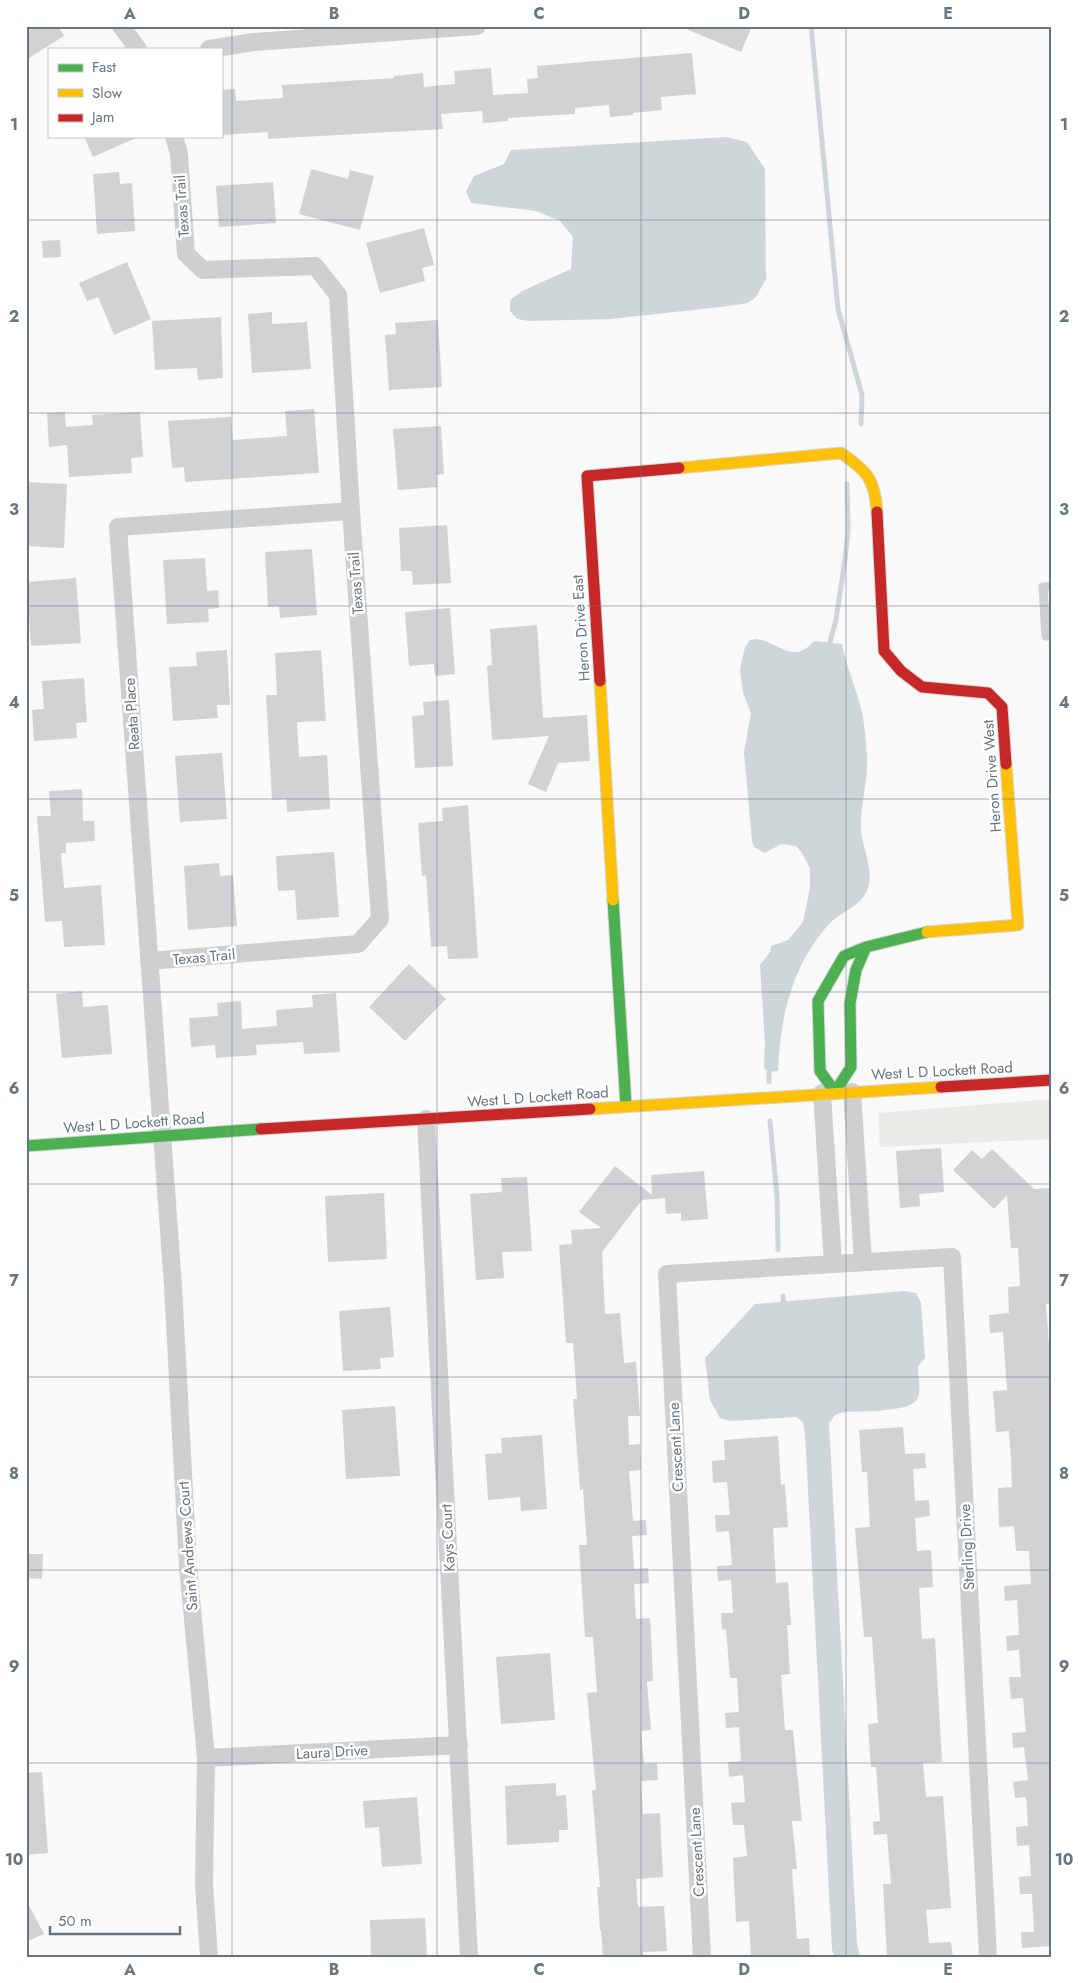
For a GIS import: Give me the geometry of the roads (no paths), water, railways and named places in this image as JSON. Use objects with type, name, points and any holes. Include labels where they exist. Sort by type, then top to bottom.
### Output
[{"type":"street","points":[[121,26],[137,48]]},
{"type":"street","points":[[215,48],[254,42],[477,26]]},
{"type":"street","name":"Texas Trail","points":[[149,961],[358,944],[380,919],[351,512],[338,295],[315,266],[202,270],[186,254],[179,154],[175,138]]},
{"type":"street","name":"Heron Drive East","points":[[626,1106],[587,476],[841,453],[864,468]]},
{"type":"street","name":"Heron Drive West","points":[[836,1092],[820,1071],[818,1001],[844,956],[866,947],[935,930],[1018,925],[1002,707],[988,693],[922,687],[901,671],[884,651],[876,491],[864,468]]},
{"type":"street","name":"Reata Place","points":[[161,1135],[118,526],[351,512]]},
{"type":"street","points":[[833,1264],[836,1092],[851,1068],[850,1003],[856,970],[866,947]]},
{"type":"street","name":"West L D Lockett Road","points":[[26,1146],[161,1135],[1052,1080]]},
{"type":"street","points":[[836,1092],[863,1262]]},
{"type":"street","name":"Kays Court","points":[[426,1119],[470,1957]]},
{"type":"street","name":"Saint Andrews Court","points":[[161,1135],[173,1286],[188,1566],[206,1758],[204,1884],[210,1957]]},
{"type":"street","name":"Sterling Drive","points":[[833,1264],[952,1257],[988,1957]]},
{"type":"street","name":"Crescent Lane","points":[[702,1957],[667,1274],[833,1264]]},
{"type":"street","name":"Laura Drive","points":[[206,1758],[458,1745]]},
{"type":"lane","points":[[1052,586],[1043,587],[1046,636],[1052,636]]},
{"type":"waterway","points":[[811,26],[838,309],[862,395],[861,424]]},
{"type":"waterway","points":[[828,649],[836,620],[845,559],[848,530],[847,484]]},
{"type":"waterway","points":[[769,1065],[769,1082]]},
{"type":"waterway","points":[[770,1121],[777,1197],[778,1250]]},
{"type":"waterway","points":[[783,1296],[784,1309]]}]
